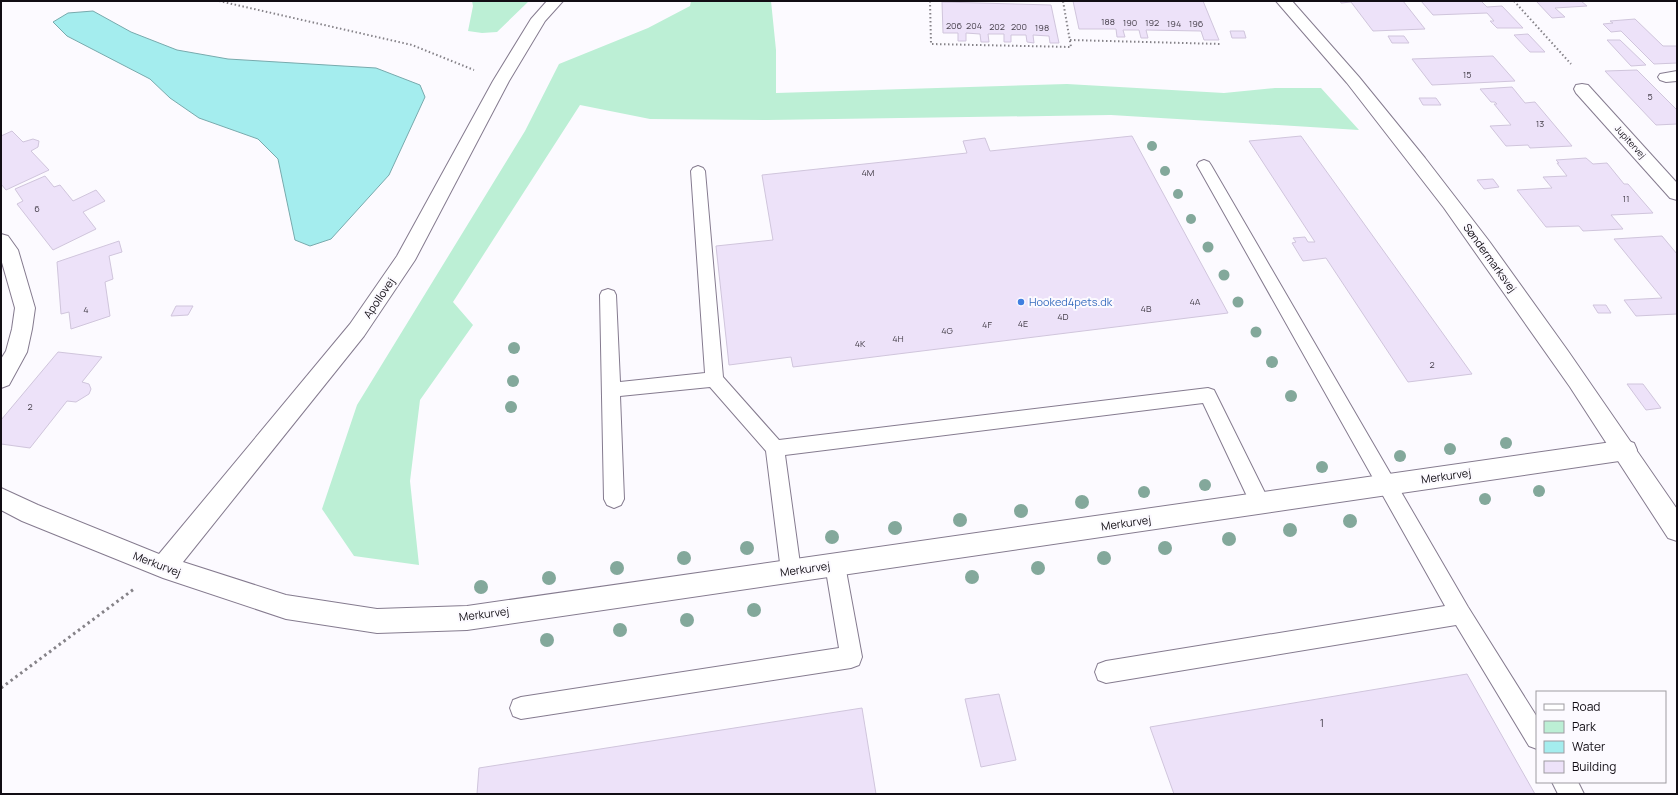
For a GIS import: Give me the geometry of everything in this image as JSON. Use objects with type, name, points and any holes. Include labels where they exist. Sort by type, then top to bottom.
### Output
[{"type":"street","name":"Apollovej","points":[[163,567],[357,330],[404,260],[501,81],[539,19],[555,1]]},
{"type":"street","name":"Søndermarksvej","points":[[1284,1],[1330,51],[1387,121],[1484,248],[1626,450],[1677,530]]},
{"type":"street","name":"Jupitervej","points":[[1582,89],[1677,194]]},
{"type":"street","points":[[1,241],[8,250],[25,308],[22,329],[16,352],[1,379]]},
{"type":"street","name":"Merkurvej","points":[[1,498],[30,513],[163,567],[286,608],[377,621],[467,618],[1626,450]]},
{"type":"lane","points":[[1204,165],[1461,614],[1536,736]]},
{"type":"lane","points":[[698,171],[714,379],[775,448],[791,571]]},
{"type":"lane","points":[[608,295],[614,499]]},
{"type":"lane","points":[[611,390],[714,379]]},
{"type":"lane","points":[[775,448],[1208,395],[1260,503]]},
{"type":"lane","points":[[521,708],[851,657],[835,565]]},
{"type":"lane","points":[[1106,672],[1461,614]]},
{"type":"lane","points":[[1565,783],[1572,794]]},
{"type":"path","points":[[219,1],[412,45],[501,81]]},
{"type":"path","points":[[930,1],[931,44],[1071,48],[1063,1]]},
{"type":"path","points":[[1514,1],[1588,83],[1582,89]]},
{"type":"path","points":[[1070,40],[1221,44]]},
{"type":"path","points":[[1,688],[163,567]]},
{"type":"green space","points":[[472,1],[529,1],[497,32],[482,33],[468,31],[473,6]]},
{"type":"green space","points":[[691,1],[771,1],[776,50],[776,93],[1067,84],[1224,93],[1275,88],[1321,88],[1359,130],[1111,115],[767,120],[650,119],[580,105],[453,302],[473,325],[420,400],[410,481],[419,565],[354,556],[322,509],[357,405],[525,131],[559,64],[648,28],[690,6]]},
{"type":"water","points":[[93,11],[131,32],[177,50],[228,59],[376,68],[420,85],[425,97],[389,175],[331,239],[310,246],[295,240],[278,159],[258,139],[199,118],[170,98],[150,79],[67,36],[53,22],[68,13]]},
{"type":"building","points":[[1073,1],[1203,1],[1219,40],[1204,40],[1201,31],[1146,30],[1148,38],[1141,38],[1139,30],[1123,30],[1125,37],[1117,37],[1116,29],[1079,29]]},
{"type":"building","points":[[1340,1],[1403,1],[1425,29],[1373,31],[1351,2],[1341,3]]},
{"type":"building","points":[[1421,1],[1481,1],[1487,7],[1502,6],[1523,28],[1497,28],[1490,21],[1494,21],[1487,13],[1433,15]]},
{"type":"building","points":[[1536,1],[1581,1],[1587,6],[1555,8],[1565,17],[1552,18]]},
{"type":"building","points":[[942,2],[1051,5],[1059,43],[1050,43],[1049,36],[1033,35],[1034,43],[1027,42],[1026,35],[1011,35],[1011,42],[1004,42],[1004,34],[988,34],[989,42],[981,42],[980,34],[966,33],[966,41],[958,41],[958,33],[943,33]]},
{"type":"building","points":[[1635,19],[1663,46],[1677,46],[1677,63],[1654,64],[1621,31],[1611,32],[1603,24],[1613,23],[1610,21]]},
{"type":"building","points":[[1230,31],[1244,31],[1246,38],[1232,38]]},
{"type":"building","points":[[1528,34],[1545,52],[1530,52],[1514,35]]},
{"type":"building","points":[[1388,36],[1404,36],[1409,43],[1392,43]]},
{"type":"building","points":[[1607,40],[1620,40],[1646,65],[1631,66]]},
{"type":"building","points":[[1493,56],[1515,81],[1432,85],[1412,59]]},
{"type":"building","points":[[1637,70],[1677,110],[1677,124],[1656,125],[1605,71]]},
{"type":"building","points":[[1512,87],[1525,103],[1535,102],[1572,146],[1530,148],[1528,145],[1506,146],[1490,126],[1511,125],[1494,104],[1497,104],[1495,102],[1491,102],[1480,89]]},
{"type":"building","points":[[1419,98],[1436,98],[1441,105],[1423,105]]},
{"type":"building","points":[[12,131],[23,142],[33,139],[39,141],[38,147],[31,151],[49,170],[6,190],[1,184],[1,136]]},
{"type":"building","points":[[1132,136],[1228,313],[793,367],[791,357],[729,365],[716,246],[773,240],[762,175],[967,153],[963,141],[985,138],[990,151]]},
{"type":"building","points":[[1301,136],[1472,374],[1408,382],[1326,258],[1303,261],[1292,243],[1296,242],[1293,238],[1305,237],[1308,242],[1315,242],[1249,141]]},
{"type":"building","points":[[1586,158],[1593,164],[1607,163],[1624,184],[1628,184],[1653,213],[1611,215],[1623,229],[1583,231],[1579,226],[1546,227],[1517,190],[1552,188],[1543,177],[1567,176],[1556,160]]},
{"type":"building","points":[[45,176],[54,187],[60,185],[73,201],[96,190],[105,201],[83,212],[96,229],[53,250],[17,204],[23,201],[15,189]]},
{"type":"building","points":[[1493,179],[1499,187],[1484,189],[1477,180]]},
{"type":"building","points":[[1662,236],[1677,254],[1677,314],[1636,316],[1624,300],[1662,298],[1614,239]]},
{"type":"building","points":[[119,241],[122,252],[109,256],[113,279],[105,282],[110,316],[71,329],[69,312],[61,314],[57,262]]},
{"type":"building","points":[[1593,305],[1606,305],[1611,313],[1598,313]]},
{"type":"building","points":[[176,306],[193,306],[188,315],[171,316]]},
{"type":"building","points":[[58,352],[102,357],[82,382],[89,384],[91,389],[89,394],[76,402],[67,401],[30,448],[1,444],[1,420]]},
{"type":"building","points":[[1627,384],[1643,384],[1661,408],[1646,410]]},
{"type":"building","points":[[1467,674],[1535,794],[1174,794],[1150,727]]},
{"type":"building","points":[[999,694],[1016,760],[981,767],[965,699]]},
{"type":"building","points":[[862,708],[876,794],[477,794],[479,768]]},
{"type":"place","name":"Hooked4pets.dk","points":[[1021,302]]}]
